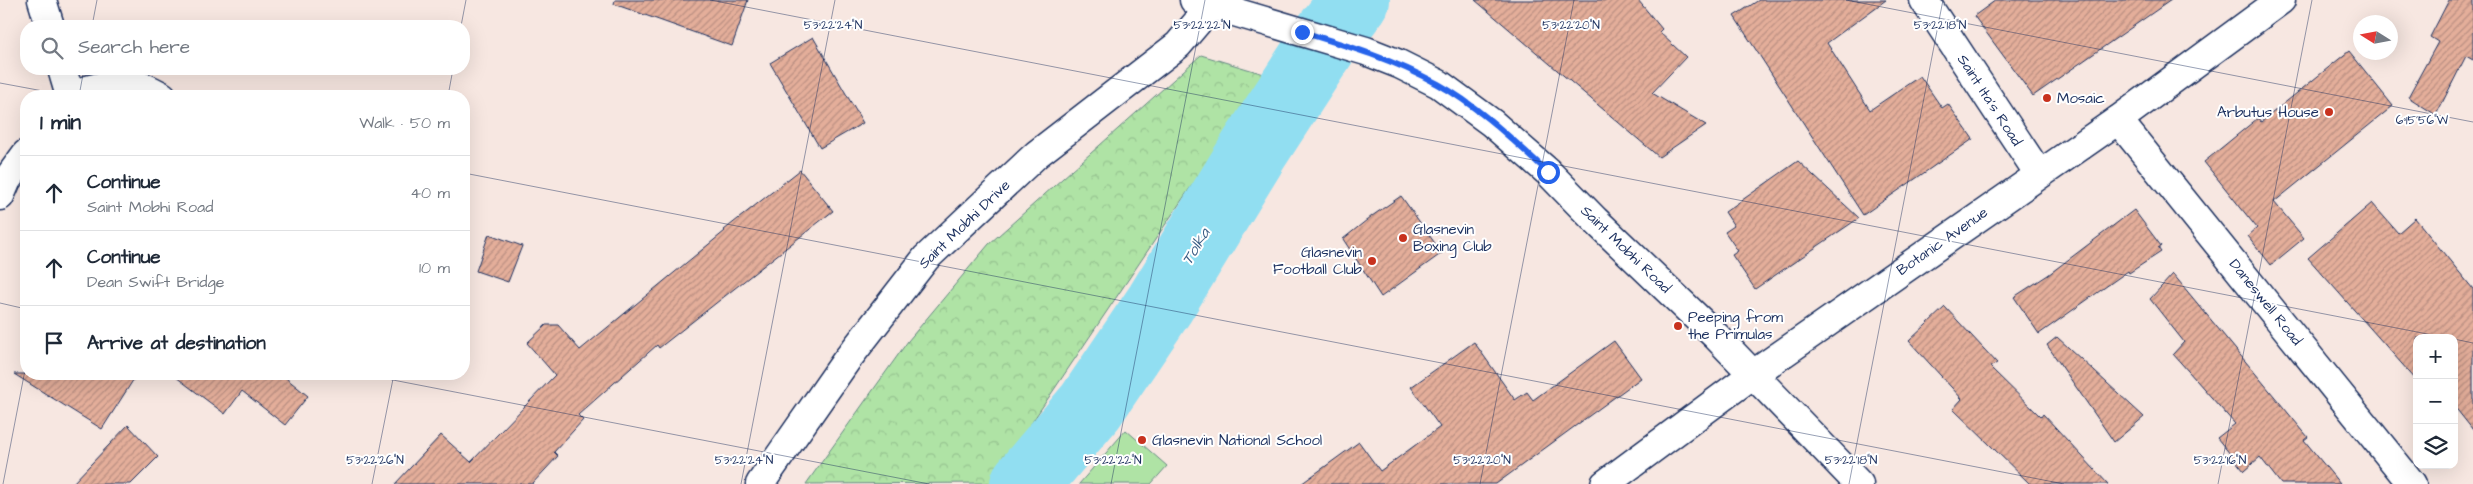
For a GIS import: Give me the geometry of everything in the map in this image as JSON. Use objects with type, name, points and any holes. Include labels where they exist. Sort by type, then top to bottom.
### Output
[{"type":"street","points":[[42,0],[48,20]]},
{"type":"street","name":"Saint Ita's Road","points":[[1924,0],[2039,174]]},
{"type":"street","name":"Botanic Avenue","points":[[1605,484],[1752,375],[2118,120],[2282,0]]},
{"type":"street","name":"Saint Mobhi Road","points":[[1203,2],[1366,51],[1399,64],[1439,84],[1492,123],[1548,172],[1595,220],[1716,336],[1858,484]]},
{"type":"street","name":"Saint Mobhi Drive","points":[[760,484],[841,368],[926,258],[1037,154],[1178,45],[1203,2]]},
{"type":"street","points":[[64,75],[68,90]]},
{"type":"street","points":[[86,90],[114,86],[141,86],[149,90]]},
{"type":"street","name":"Daneswell Road","points":[[2118,120],[2412,484]]},
{"type":"street","points":[[0,196],[7,180],[20,162]]},
{"type":"green space","points":[[1201,55],[1274,77],[1190,188],[991,483],[806,484],[908,341],[989,244]]},
{"type":"green space","points":[[1126,430],[1167,466],[1151,484],[1079,484]]},
{"type":"building","points":[[615,0],[748,0],[732,46],[614,4]]},
{"type":"building","points":[[1475,0],[1638,0],[1662,29],[1659,32],[1686,57],[1652,93],[1706,125],[1659,157]]},
{"type":"building","points":[[1759,0],[1886,0],[1827,43],[1870,110],[1920,76],[1942,108],[1948,104],[1973,139],[1863,215],[1734,16]]},
{"type":"building","points":[[1996,0],[2171,0],[2033,96],[1974,16]]},
{"type":"building","points":[[2449,0],[2473,0],[2473,60],[2466,56],[2436,115],[2408,97],[2438,42],[2430,37]]},
{"type":"building","points":[[813,37],[863,123],[820,148],[770,63]]},
{"type":"building","points":[[2349,51],[2353,56],[2353,60],[2356,60],[2393,106],[2274,202],[2304,238],[2271,265],[2248,236],[2257,228],[2204,162],[2258,118],[2261,122]]},
{"type":"building","points":[[1798,161],[1859,218],[1755,289],[1732,255],[1738,251],[1725,232],[1734,226],[1725,212]]},
{"type":"building","points":[[800,170],[833,211],[659,348],[657,345],[578,415],[583,420],[554,452],[558,456],[532,484],[395,484],[441,435],[471,462],[555,375],[527,343],[546,325],[558,325],[580,350],[724,230]]},
{"type":"building","points":[[1401,196],[1442,253],[1381,297],[1343,239]]},
{"type":"building","points":[[2372,203],[2398,233],[2415,218],[2473,289],[2473,430],[2458,411],[2458,334],[2413,334],[2413,376],[2308,258]]},
{"type":"building","points":[[2134,210],[2161,246],[2158,248],[2161,252],[2129,273],[2128,271],[2039,334],[2014,297],[2048,275]]},
{"type":"building","points":[[489,234],[522,246],[508,282],[476,271]]},
{"type":"building","points":[[2173,274],[2308,437],[2304,440],[2340,484],[2281,484],[2260,457],[2244,471],[2217,438],[2235,424],[2173,354],[2184,342],[2150,299]]},
{"type":"building","points":[[1945,307],[1997,363],[1990,367],[2041,417],[2043,414],[2108,484],[2030,484],[1953,409],[1962,399],[1909,341]]},
{"type":"building","points":[[2057,337],[2144,417],[2114,442],[2047,345]]},
{"type":"building","points":[[1614,341],[1641,378],[1496,484],[1301,484],[1359,442],[1380,471],[1440,427],[1411,387],[1474,342],[1515,400],[1527,392],[1533,400]]},
{"type":"building","points":[[24,380],[133,380],[102,429]]},
{"type":"building","points":[[180,380],[288,380],[308,396],[285,425],[242,391],[225,414]]},
{"type":"building","points":[[128,425],[158,457],[131,484],[72,484]]},
{"type":"waterway","name":"Tolka","points":[[1025,484],[1091,406],[1160,304],[1254,150],[1328,36],[1355,0]]},
{"type":"place","name":"Mosaic","points":[[2047,98]]},
{"type":"place","name":"Arbutus House","points":[[2329,112]]},
{"type":"place","name":"Glasnevin Boxing Club","points":[[1403,238]]},
{"type":"place","name":"Glasnevin Football Club","points":[[1372,261]]},
{"type":"place","name":"Peeping from the Primulas","points":[[1678,326]]},
{"type":"place","name":"Glasnevin National School","points":[[1142,440]]},
{"type":"route","points":[[1302,32],[1366,51],[1399,64],[1439,84],[1492,123],[1548,172]]}]
